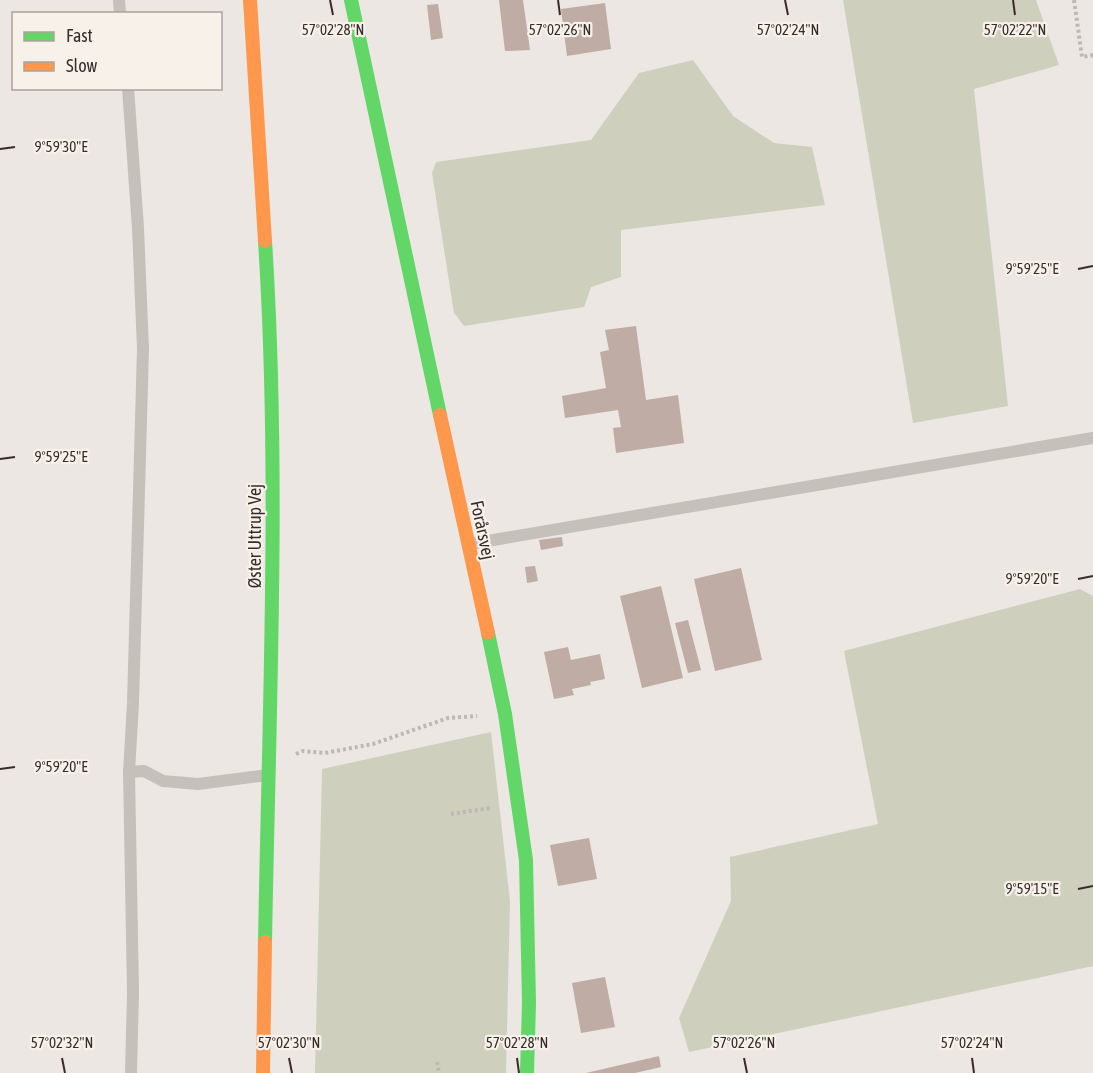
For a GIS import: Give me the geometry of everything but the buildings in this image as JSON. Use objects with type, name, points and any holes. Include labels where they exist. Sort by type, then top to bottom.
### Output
[{"type":"street","name":"Øster Uttrup Vej","points":[[249,0],[271,331],[273,505],[263,1073]]},
{"type":"street","name":"Forårsvej","points":[[351,0],[505,714],[526,860],[529,1003],[527,1073]]},
{"type":"lane","points":[[128,90],[138,228],[142,349],[133,703],[129,772],[133,993],[131,1073]]},
{"type":"lane","points":[[468,545],[1093,438]]},
{"type":"lane","points":[[129,772],[144,771],[163,781],[198,784],[269,775]]},
{"type":"path","points":[[1074,0],[1082,57],[1093,55]]},
{"type":"path","points":[[269,775],[291,757],[303,751],[325,753],[373,744],[448,718],[505,714]]},
{"type":"path","points":[[451,814],[519,804]]},
{"type":"path","points":[[437,1062],[439,1073]]},
{"type":"green space","points":[[843,0],[1036,0],[1059,65],[974,89],[1008,406],[913,423]]},
{"type":"green space","points":[[693,60],[733,116],[774,143],[812,147],[825,205],[621,230],[621,277],[591,287],[584,307],[464,326],[454,313],[432,173],[436,162],[591,140],[639,73]]},
{"type":"green space","points":[[1080,589],[1093,596],[1093,966],[689,1052],[679,1018],[731,901],[730,857],[878,824],[844,651]]},
{"type":"green space","points":[[491,732],[510,901],[506,1073],[315,1073],[322,769]]},
{"type":"traffic: fast","points":[[351,0],[440,415]]},
{"type":"traffic: fast","points":[[265,241],[273,503],[265,942]]},
{"type":"traffic: fast","points":[[488,633],[505,714],[526,860],[529,1003],[527,1073]]},
{"type":"traffic: slow","points":[[250,0],[265,241]]},
{"type":"traffic: slow","points":[[440,415],[488,633]]},
{"type":"traffic: slow","points":[[263,1073],[265,942]]}]
